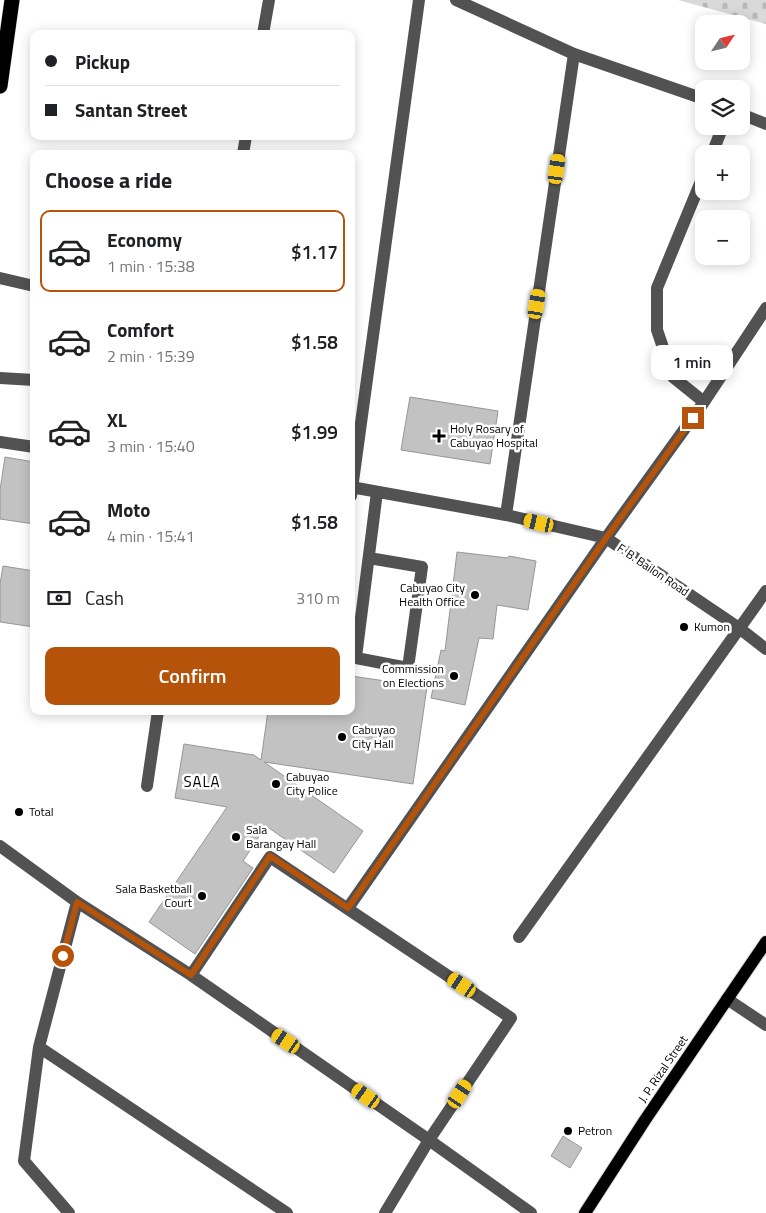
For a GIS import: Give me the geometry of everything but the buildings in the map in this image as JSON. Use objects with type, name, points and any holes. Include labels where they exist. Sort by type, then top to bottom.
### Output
[{"type":"highway","points":[[0,86],[5,16],[12,0]]},
{"type":"main road","name":"J. P. Rizal Street","points":[[585,1213],[645,1120],[766,942]]},
{"type":"street","points":[[264,30],[268,0]]},
{"type":"street","points":[[355,468],[419,0]]},
{"type":"street","points":[[456,0],[574,54],[695,97]]},
{"type":"street","points":[[506,515],[574,54]]},
{"type":"street","points":[[750,118],[766,124]]},
{"type":"street","points":[[695,196],[657,288],[657,330],[673,377],[704,402]]},
{"type":"street","points":[[0,278],[30,285]]},
{"type":"street","points":[[348,908],[606,538],[704,402],[766,308]]},
{"type":"street","points":[[0,378],[30,380]]},
{"type":"street","points":[[0,442],[30,446]]},
{"type":"street","name":"F. B. Bailon Road","points":[[355,490],[377,492],[506,515],[606,538],[739,628],[766,649]]},
{"type":"street","points":[[355,650],[377,492]]},
{"type":"street","points":[[355,657],[408,668],[422,566],[369,558]]},
{"type":"street","points":[[519,937],[766,591]]},
{"type":"street","points":[[148,786],[157,715]]},
{"type":"street","points":[[0,846],[77,902],[191,975],[430,1140],[530,1213]]},
{"type":"street","points":[[191,975],[270,856],[511,1018],[430,1140],[385,1213]]},
{"type":"street","points":[[69,1213],[24,1161],[39,1047],[77,902]]},
{"type":"street","points":[[727,999],[766,1025]]},
{"type":"street","points":[[39,1047],[287,1213]]},
{"type":"green space","points":[[678,0],[766,0],[766,24],[750,20],[750,15],[733,15]]},
{"type":"place","name":"Holy Rosary of Cabuyao Hospital","points":[[439,436]]},
{"type":"place","name":"Cabuyao City Health Office","points":[[475,595]]},
{"type":"place","name":"Kumon","points":[[684,627]]},
{"type":"place","name":"Commission on Elections","points":[[454,676]]},
{"type":"place","name":"Cabuyao City Hall","points":[[342,737]]},
{"type":"place","name":"Cabuyao City Police","points":[[276,784]]},
{"type":"place","name":"Total","points":[[19,812]]},
{"type":"place","name":"Sala Barangay Hall","points":[[236,837]]},
{"type":"place","name":"Sala Basketball Court","points":[[202,896]]},
{"type":"place","name":"Petron","points":[[568,1131]]},
{"type":"district","name":"SALA","points":[[202,782]]},
{"type":"route","points":[[63,956],[77,902],[191,975],[270,856],[348,908],[606,538],[693,418]]}]
